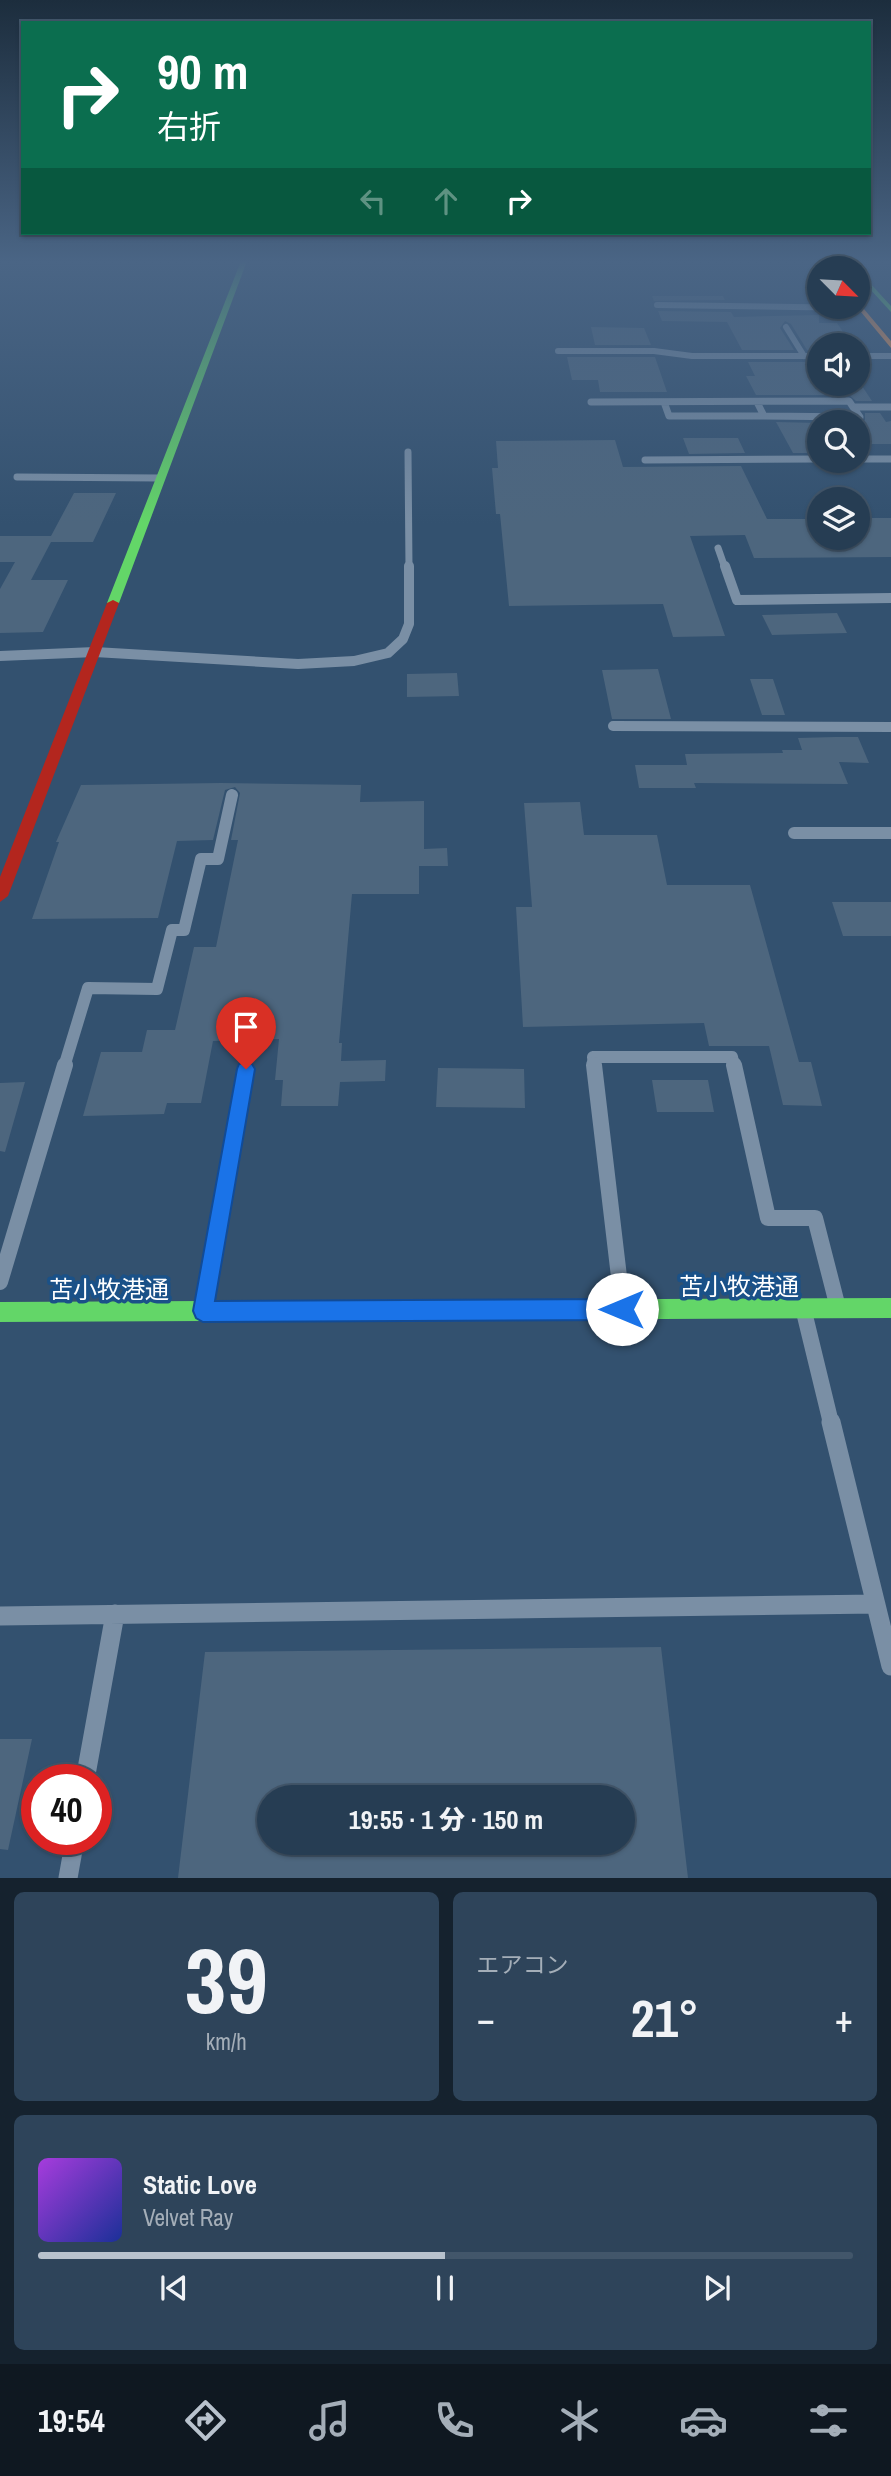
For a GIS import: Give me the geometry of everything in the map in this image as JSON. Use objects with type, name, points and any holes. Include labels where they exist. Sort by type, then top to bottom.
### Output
[{"type":"street","points":[[0,896],[210,349]]},
{"type":"street","name":"苫小牧港通","points":[[0,1312],[891,1308]]},
{"type":"lane","points":[[799,349],[804,356]]},
{"type":"lane","points":[[558,351],[654,351],[692,356],[804,356]]},
{"type":"lane","points":[[870,356],[891,356]]},
{"type":"lane","points":[[591,402],[849,401],[860,417],[669,416],[664,402]]},
{"type":"lane","points":[[757,402],[764,416]]},
{"type":"lane","points":[[853,407],[891,407]]},
{"type":"lane","points":[[0,656],[95,652],[298,664],[354,661],[388,653],[403,639],[409,624],[408,452]]},
{"type":"lane","points":[[645,460],[807,459]]},
{"type":"lane","points":[[870,459],[891,459]]},
{"type":"lane","points":[[17,477],[160,478]]},
{"type":"lane","points":[[718,548],[737,600],[891,598]]},
{"type":"lane","points":[[613,726],[891,727]]},
{"type":"lane","points":[[0,1282],[88,988],[157,989],[172,930],[184,930],[201,859],[218,859],[232,795]]},
{"type":"lane","points":[[794,833],[891,833]]},
{"type":"lane","points":[[622,1309],[593,1057],[732,1057],[768,1218],[814,1218],[838,1308]]},
{"type":"lane","points":[[203,1311],[246,1069]]},
{"type":"lane","points":[[803,1309],[891,1666]]},
{"type":"lane","points":[[0,1616],[876,1604]]},
{"type":"lane","points":[[88,1764],[115,1614]]},
{"type":"lane","points":[[68,1878],[72,1855]]},
{"type":"building","points":[[741,349],[793,349],[742,350]]},
{"type":"building","points":[[567,357],[655,357],[667,392],[600,392],[598,380],[572,380]]},
{"type":"building","points":[[748,362],[807,362],[807,395],[756,395],[746,376],[755,376]]},
{"type":"building","points":[[850,396],[869,396],[872,401],[856,401]]},
{"type":"building","points":[[870,413],[880,413],[886,422],[891,421],[891,444],[870,444]]},
{"type":"building","points":[[776,422],[807,423],[807,453],[793,453]]},
{"type":"building","points":[[683,438],[738,438],[745,453],[689,454]]},
{"type":"building","points":[[615,440],[623,467],[741,466],[767,519],[807,519],[807,550],[870,550],[870,518],[891,518],[891,557],[754,558],[745,535],[690,536],[725,636],[673,637],[663,604],[509,606],[500,514],[496,514],[492,468],[498,468],[496,441]]},
{"type":"building","points":[[74,493],[116,493],[93,542],[51,542],[31,580],[68,580],[43,632],[0,633],[0,589],[15,562],[0,562],[0,536],[51,536]]},
{"type":"building","points":[[837,613],[847,633],[772,635],[762,615]]},
{"type":"building","points":[[658,669],[671,719],[612,719],[602,670]]},
{"type":"building","points":[[457,673],[459,696],[407,697],[407,674]]},
{"type":"building","points":[[750,679],[773,679],[785,715],[762,715]]},
{"type":"building","points":[[858,737],[869,763],[839,762],[848,784],[694,783],[696,788],[639,788],[635,765],[687,765],[685,754],[783,753],[782,750],[802,750],[798,738]]},
{"type":"building","points":[[81,785],[361,785],[360,802],[424,801],[424,849],[447,848],[448,866],[419,866],[419,894],[352,894],[339,1043],[342,1043],[341,1061],[386,1060],[385,1081],[340,1082],[338,1106],[281,1106],[283,1080],[275,1080],[279,1039],[213,1041],[201,1103],[167,1103],[164,1114],[83,1116],[101,1052],[142,1052],[147,1030],[175,1030],[194,947],[216,947],[238,840],[231,840],[240,793],[235,787],[225,790],[213,840],[177,841],[158,918],[32,919],[59,842],[56,842]]},
{"type":"building","points":[[580,802],[584,835],[657,835],[667,885],[750,885],[799,1062],[811,1062],[822,1106],[783,1105],[769,1046],[709,1046],[704,1023],[523,1027],[516,907],[532,907],[524,803]]},
{"type":"building","points":[[832,902],[891,902],[891,936],[843,936]]},
{"type":"building","points":[[438,1068],[524,1069],[525,1108],[436,1107]]},
{"type":"building","points":[[652,1080],[708,1080],[714,1112],[657,1112]]},
{"type":"building","points":[[25,1082],[5,1152],[0,1151],[0,1083]]},
{"type":"building","points":[[661,1647],[688,1878],[178,1878],[205,1652]]},
{"type":"building","points":[[0,1739],[32,1739],[27,1764],[21,1764],[21,1790],[8,1850],[0,1849]]},
{"type":"traffic: fast","points":[[113,603],[210,349]]},
{"type":"traffic: fast","points":[[0,1312],[891,1308]]},
{"type":"traffic: jam","points":[[0,896],[113,603]]},
{"type":"route","points":[[246,1069],[203,1311],[622,1309]]}]
